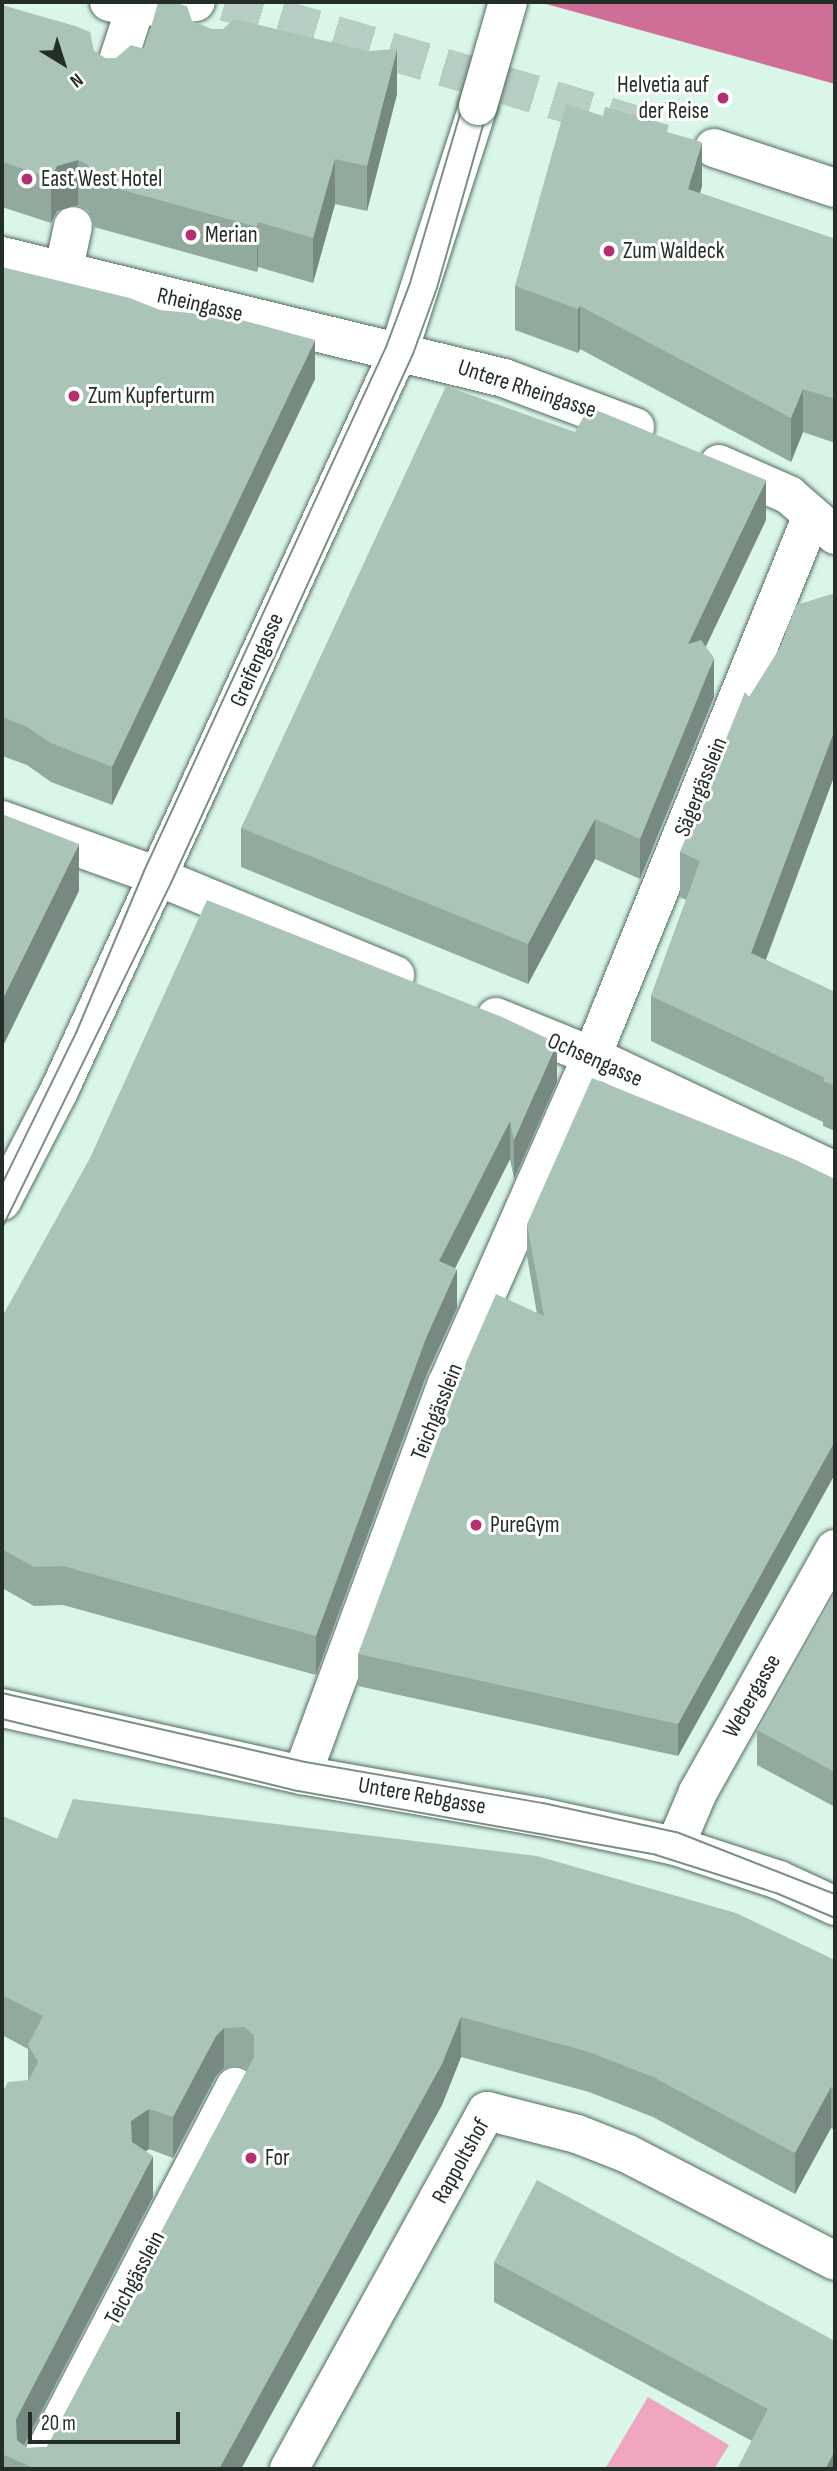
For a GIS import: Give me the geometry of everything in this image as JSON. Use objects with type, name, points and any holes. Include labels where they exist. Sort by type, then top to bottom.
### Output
[{"type":"street","points":[[111,82],[122,5],[196,2]]},
{"type":"street","name":"Greifengasse","points":[[2,1201],[59,1091],[399,351],[478,106],[508,2]]},
{"type":"street","points":[[715,148],[835,188]]},
{"type":"street","points":[[63,274],[73,226]]},
{"type":"street","name":"Rheingasse","points":[[2,256],[63,274],[399,351]]},
{"type":"street","name":"Untere Rheingasse","points":[[399,351],[504,378],[677,445],[789,495],[823,526]]},
{"type":"street","name":"Sägergässlein","points":[[592,1056],[823,526]]},
{"type":"street","points":[[2,820],[156,877],[426,988]]},
{"type":"street","name":"Ochsengasse","points":[[464,1004],[592,1056],[835,1171]]},
{"type":"street","name":"Teichgässlein","points":[[302,1775],[447,1384],[592,1056]]},
{"type":"street","name":"Webergasse","points":[[675,1846],[698,1791],[835,1549]]},
{"type":"street","name":"Untere Rebgasse","points":[[2,1708],[302,1775],[541,1817],[675,1846],[779,1880],[835,1906]]},
{"type":"street","name":"Teichgässlein","points":[[36,2469],[167,2179],[235,2087]]},
{"type":"street","name":"Rappoltshof","points":[[289,2469],[487,2111],[577,2134],[628,2154],[835,2261]]},
{"type":"shaded area","points":[[539,2],[835,2],[835,84]]},
{"type":"shaded area","points":[[648,2397],[729,2445],[714,2469],[605,2469]]},
{"type":"building","points":[[158,2],[187,6],[192,21],[211,29],[223,29],[234,19],[368,51],[397,49],[367,166],[335,159],[313,238],[258,222],[257,227],[94,182],[88,165],[78,160],[57,166],[51,178],[2,162],[2,5],[90,32],[94,51],[105,58],[116,58],[131,45],[145,49]]},
{"type":"building","points":[[566,104],[603,116],[605,107],[669,125],[667,132],[702,142],[688,189],[835,239],[835,399],[803,389],[791,418],[580,306],[578,309],[515,286]]},
{"type":"building","points":[[2,267],[130,298],[160,310],[231,317],[315,340],[112,767],[51,743],[27,727],[2,717]]},
{"type":"building","points":[[446,386],[575,432],[589,407],[766,480],[688,644],[701,640],[714,658],[640,839],[595,819],[528,944],[241,828]]},
{"type":"building","points":[[835,593],[835,729],[751,953],[835,992],[835,1086],[823,1081],[825,1078],[651,996],[700,861],[680,852],[745,692],[749,697],[781,646],[796,605]]},
{"type":"building","points":[[2,814],[79,844],[2,1000]]},
{"type":"building","points":[[207,900],[502,1017],[557,1043],[514,1140],[510,1121],[439,1261],[457,1269],[426,1338],[316,1636],[63,1566],[34,1567],[2,1549],[2,1317],[90,1158]]},
{"type":"building","points":[[592,1078],[796,1160],[835,1179],[835,1441],[678,1724],[358,1654],[467,1360],[496,1294],[544,1316],[527,1224]]},
{"type":"building","points":[[835,1594],[835,1772],[757,1730]]},
{"type":"building","points":[[73,1799],[537,1856],[736,1913],[835,1960],[835,2089],[831,2087],[795,2153],[653,2077],[589,2052],[461,2017],[442,2064],[219,2469],[36,2469],[2,2454],[2,2093],[8,2082],[29,2080],[38,2062],[28,2045],[43,2016],[2,1995],[2,1816],[57,1839]],"holes":[[[244,2027],[254,2035],[254,2057],[47,2447],[27,2448],[17,2440],[16,2419],[153,2156],[132,2142],[131,2121],[149,2109],[173,2117],[216,2036],[224,2028]]]},
{"type":"building","points":[[537,2180],[835,2341],[835,2450],[825,2469],[737,2469],[768,2409],[494,2262]]},
{"type":"tunnel","points":[[225,2],[652,129]]},
{"type":"tram line","points":[[2,1184],[76,1033],[144,871],[386,347],[410,283],[493,2]]},
{"type":"tram line","points":[[2,1228],[171,883],[413,354],[437,288],[518,2]]},
{"type":"tram line","points":[[2,1693],[305,1762],[543,1803],[679,1833],[835,1894]]},
{"type":"tram line","points":[[2,1719],[298,1791],[656,1855],[776,1893],[835,1918]]},
{"type":"place","name":"Helvetia auf der Reise","points":[[723,98]]},
{"type":"place","name":"East West Hotel","points":[[27,179]]},
{"type":"place","name":"Merian","points":[[191,235]]},
{"type":"place","name":"Zum Waldeck","points":[[609,251]]},
{"type":"place","name":"Zum Kupferturm","points":[[74,396]]},
{"type":"place","name":"PureGym","points":[[476,1525]]},
{"type":"place","name":"For","points":[[251,2158]]}]
